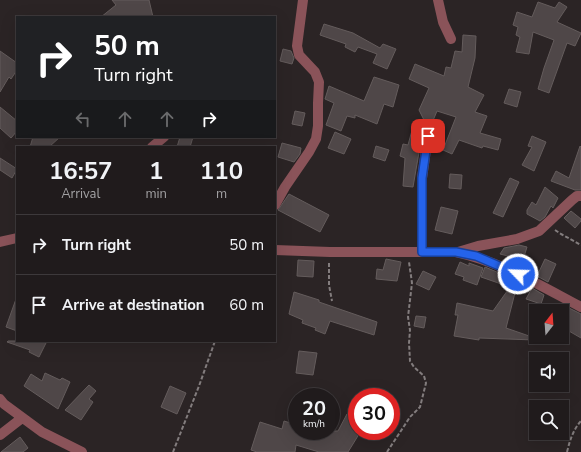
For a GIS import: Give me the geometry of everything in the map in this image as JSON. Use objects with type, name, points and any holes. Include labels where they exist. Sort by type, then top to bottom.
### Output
[{"type":"street","points":[[276,203],[285,187],[310,152],[316,139],[318,126],[319,82],[315,72],[299,55],[297,46],[303,0]]},
{"type":"street","points":[[438,0],[443,22],[451,39]]},
{"type":"street","points":[[422,252],[422,178],[428,136]]},
{"type":"street","points":[[153,146],[163,138]]},
{"type":"street","points":[[456,252],[528,236],[538,232],[572,200],[578,196],[581,196]]},
{"type":"street","points":[[0,242],[16,238]]},
{"type":"street","points":[[276,250],[330,252],[456,252],[476,256],[506,268],[581,307]]},
{"type":"street","points":[[0,399],[4,404],[42,432],[82,452]]},
{"type":"street","points":[[0,435],[22,418]]},
{"type":"path","points":[[548,224],[560,234],[581,245]]},
{"type":"path","points":[[330,252],[329,285],[332,301]]},
{"type":"path","points":[[387,452],[410,417],[420,407],[426,383],[424,376],[410,361],[410,330],[408,317],[412,283],[411,267],[407,252]]},
{"type":"path","points":[[173,452],[215,342]]},
{"type":"path","points":[[567,452],[570,439],[575,428],[581,421]]},
{"type":"building","points":[[112,0],[149,0],[153,16],[102,16],[116,5]]},
{"type":"building","points":[[538,2],[555,8],[559,2],[567,7],[557,22],[581,33],[575,46],[567,43],[549,93],[538,89],[554,40],[533,32],[529,54],[516,52],[520,37],[516,35],[518,27],[513,25],[517,12],[532,17]]},
{"type":"building","points":[[324,24],[353,33],[380,48],[383,44],[396,49],[387,69],[373,63],[377,54],[358,47],[355,52],[345,47],[346,44],[320,35]]},
{"type":"building","points":[[463,35],[476,36],[475,58],[468,87],[484,95],[475,112],[487,116],[480,133],[501,139],[498,150],[483,146],[482,148],[459,140],[452,154],[443,150],[456,117],[437,111],[432,123],[424,120],[419,110],[429,88],[409,79],[415,64],[444,76],[446,67],[451,68],[455,51],[462,52]]},
{"type":"building","points":[[283,49],[291,51],[294,58],[292,64],[280,61]]},
{"type":"building","points":[[0,51],[16,62],[16,72],[11,79],[9,77],[0,92]]},
{"type":"building","points":[[374,77],[399,85],[393,107],[384,104],[377,124],[355,115],[355,118],[347,116],[341,131],[326,125],[334,103],[325,99],[329,86],[364,101]]},
{"type":"building","points":[[509,89],[521,92],[517,107],[504,103]]},
{"type":"building","points":[[0,107],[16,120],[16,132],[11,138],[0,128]]},
{"type":"building","points":[[295,111],[305,113],[302,126],[292,124]]},
{"type":"building","points":[[414,123],[427,126],[422,135],[413,187],[403,186],[405,158],[400,156],[403,144],[408,145]]},
{"type":"building","points":[[335,132],[351,139],[344,154],[328,148]]},
{"type":"building","points":[[532,136],[546,142],[534,171],[522,165],[532,147],[528,146]]},
{"type":"building","points":[[33,138],[59,138],[50,146],[30,146]]},
{"type":"building","points":[[180,138],[193,138],[190,146],[177,146]]},
{"type":"building","points":[[282,143],[301,148],[300,154],[294,162],[278,157]]},
{"type":"building","points":[[376,146],[389,150],[385,161],[373,157]]},
{"type":"building","points":[[580,146],[581,190],[575,190],[551,181],[556,171],[569,178]]},
{"type":"building","points":[[0,158],[16,168],[12,178],[0,170]]},
{"type":"building","points":[[450,174],[462,175],[461,189],[449,188]]},
{"type":"building","points":[[510,178],[519,182],[503,217],[493,213]]},
{"type":"building","points":[[545,187],[558,198],[553,208],[551,206],[545,217],[540,221],[527,214],[527,210],[532,202],[536,205]]},
{"type":"building","points":[[289,194],[329,215],[320,232],[278,210]]},
{"type":"building","points":[[441,207],[458,211],[452,234],[435,230]]},
{"type":"building","points":[[571,211],[581,219],[575,228],[564,218]]},
{"type":"building","points":[[519,245],[527,247],[523,260],[500,254],[504,248]]},
{"type":"building","points":[[386,259],[401,262],[397,281],[376,279],[377,269],[383,270]]},
{"type":"building","points":[[545,259],[556,264],[548,282],[537,276]]},
{"type":"building","points":[[298,260],[314,261],[313,277],[297,276]]},
{"type":"building","points":[[460,262],[469,266],[469,263],[483,268],[477,285],[463,280],[464,277],[455,274]]},
{"type":"building","points":[[485,267],[518,281],[506,328],[529,336],[529,340],[479,338],[479,340],[454,336],[458,315],[455,315],[457,303],[493,311],[510,287],[481,277]]},
{"type":"building","points":[[423,271],[436,277],[429,290],[416,284]]},
{"type":"building","points":[[532,288],[544,295],[541,304],[526,299]]},
{"type":"building","points":[[294,292],[377,322],[374,335],[330,321],[325,334],[315,330],[316,328],[302,323],[303,320],[289,314]]},
{"type":"building","points":[[16,299],[16,331],[6,327]]},
{"type":"building","points":[[569,308],[581,314],[581,338],[569,331]]},
{"type":"building","points":[[416,316],[426,317],[424,328],[414,326]]},
{"type":"building","points":[[7,342],[46,342],[39,357],[29,352],[30,350]]},
{"type":"building","points":[[299,351],[317,353],[313,375],[296,373]]},
{"type":"building","points":[[45,373],[60,380],[62,378],[70,382],[58,409],[24,386],[31,374],[42,381]]},
{"type":"building","points":[[89,385],[96,391],[89,399],[93,402],[81,420],[65,410]]},
{"type":"building","points":[[170,386],[186,393],[177,414],[161,407]]},
{"type":"building","points":[[347,414],[348,440],[355,440],[348,452],[319,452],[296,445],[295,452],[257,452],[251,450],[260,422],[282,429],[284,421],[288,422],[288,440],[340,440],[340,427]]},
{"type":"building","points":[[20,437],[28,448],[23,452],[1,452]]},
{"type":"route","points":[[428,136],[422,178],[422,252],[456,252],[476,256],[518,274]]}]
